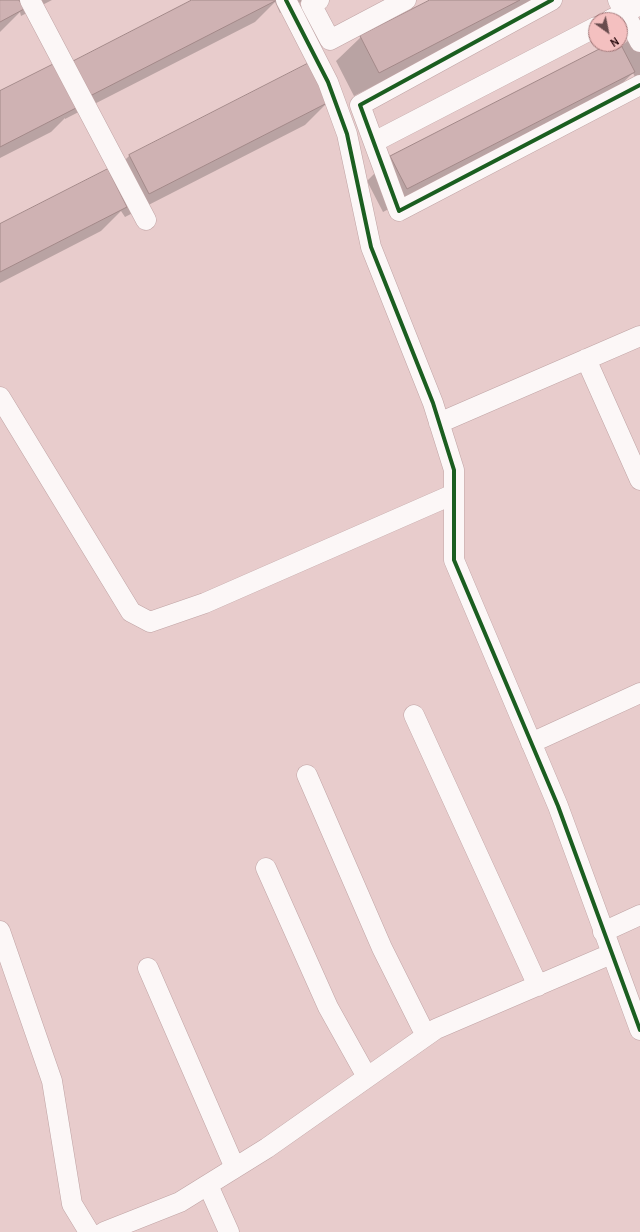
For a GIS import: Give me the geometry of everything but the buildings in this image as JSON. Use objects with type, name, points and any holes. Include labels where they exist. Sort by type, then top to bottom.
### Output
[{"type":"street","points":[[30,0],[146,220]]},
{"type":"street","points":[[286,0],[328,82],[342,119],[347,134],[371,247],[439,423],[454,470],[454,560],[558,806],[640,1030]]},
{"type":"street","points":[[319,0],[311,4],[330,40],[406,0]]},
{"type":"street","points":[[552,0],[360,105],[399,211],[640,86]]},
{"type":"street","points":[[623,9],[640,42]]},
{"type":"street","points":[[374,142],[588,31]]},
{"type":"street","points":[[439,423],[640,336]]},
{"type":"street","points":[[586,359],[640,480]]},
{"type":"street","points":[[0,397],[6,420],[131,612],[150,622],[205,603],[454,494]]},
{"type":"street","points":[[531,743],[640,693]]},
{"type":"street","points":[[414,715],[538,986]]},
{"type":"street","points":[[307,775],[382,948],[426,1036]]},
{"type":"street","points":[[266,868],[328,1007],[367,1077]]},
{"type":"street","points":[[603,932],[640,915]]},
{"type":"street","points":[[1,937],[52,1081],[72,1204],[89,1232]]},
{"type":"street","points":[[104,1232],[180,1202],[208,1185],[267,1148],[436,1029],[612,954]]},
{"type":"street","points":[[148,968],[235,1168]]},
{"type":"street","points":[[208,1185],[228,1232]]},
{"type":"cycle path","points":[[286,0],[328,82],[347,134],[371,247],[433,403],[454,470],[454,560],[558,806],[640,1030]]},
{"type":"cycle path","points":[[552,0],[360,105],[399,211],[640,85]]}]
